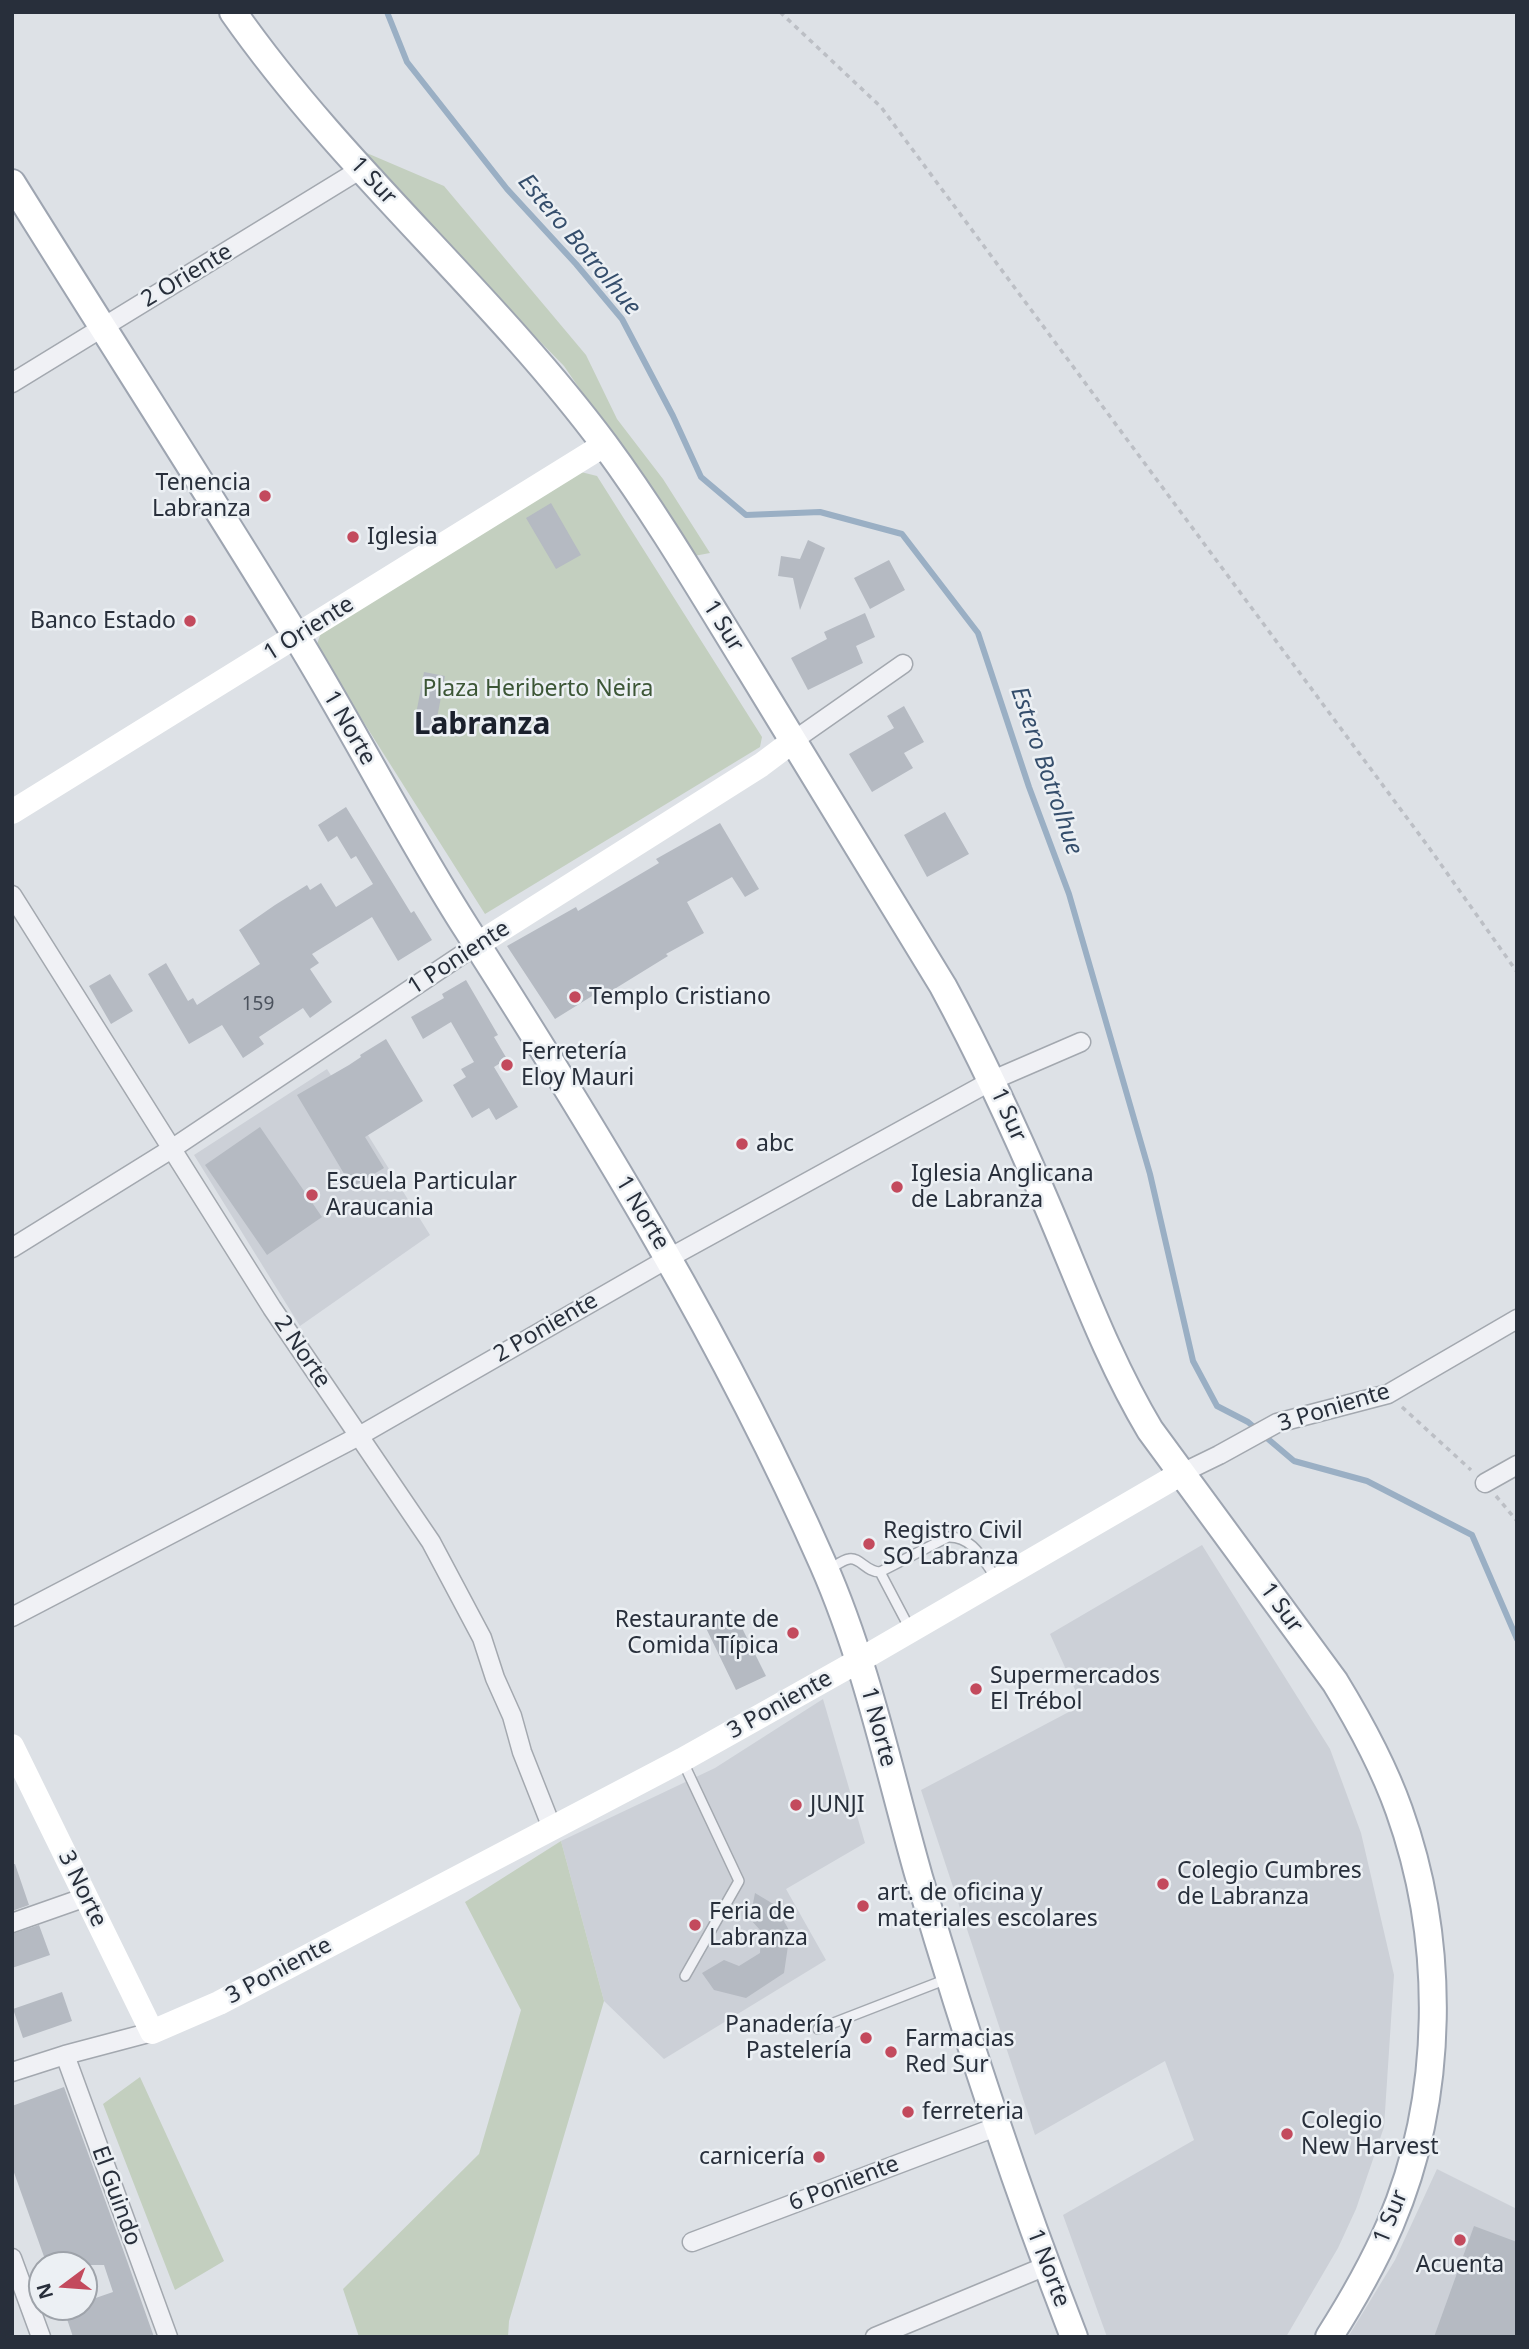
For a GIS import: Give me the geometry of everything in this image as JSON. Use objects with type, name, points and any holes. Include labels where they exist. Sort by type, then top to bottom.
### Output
[{"type":"main road","name":"1 Sur","points":[[233,12],[318,122],[519,341],[604,445],[678,552],[943,986],[993,1080],[1050,1210],[1075,1276],[1129,1396],[1150,1430],[1335,1682],[1385,1774],[1399,1809],[1420,1882],[1426,1920],[1432,1984],[1426,2094],[1402,2194],[1359,2287],[1329,2337]]},
{"type":"main road","name":"1 Norte","points":[[12,183],[296,637],[669,1258],[753,1416],[826,1571],[860,1660],[949,1979],[996,2127],[1074,2337]]},
{"type":"street","name":"2 Oriente","points":[[12,383],[362,169]]},
{"type":"street","name":"1 Oriente","points":[[12,812],[604,445]]},
{"type":"street","name":"1 Poniente","points":[[12,1248],[173,1148],[478,944],[761,765],[903,664]]},
{"type":"street","name":"2 Norte","points":[[12,895],[272,1308],[431,1542],[482,1638],[552,1828]]},
{"type":"street","name":"2 Poniente","points":[[12,1617],[359,1436],[669,1258],[993,1080],[1081,1042]]},
{"type":"street","name":"3 Poniente","points":[[152,2032],[219,2003],[682,1760],[1182,1473],[1277,1423],[1388,1394],[1517,1319]]},
{"type":"street","points":[[1485,1483],[1517,1465]]},
{"type":"street","name":"3 Norte","points":[[12,1746],[20,1781],[86,1897],[152,2032]]},
{"type":"street","points":[[12,1923],[86,1897]]},
{"type":"street","points":[[12,2071],[152,2032]]},
{"type":"street","name":"El Guindo","points":[[65,2055],[168,2337]]},
{"type":"street","name":"6 Poniente","points":[[692,2242],[996,2127]]},
{"type":"street","points":[[12,2258],[41,2337]]},
{"type":"street","points":[[875,2337],[1046,2266]]},
{"type":"lane","points":[[826,1571],[848,1559],[857,1560],[870,1571],[880,1572],[948,1536],[954,1536],[973,1545],[998,1580]]},
{"type":"lane","points":[[880,1572],[911,1630]]},
{"type":"lane","points":[[682,1760],[739,1881],[685,1976]]},
{"type":"lane","points":[[818,2029],[949,1979]]},
{"type":"path","points":[[780,12],[881,107],[1390,794],[1517,972]]},
{"type":"path","points":[[1388,1394],[1485,1483],[1517,1521]]},
{"type":"shaded area","name":"Escuela Particular Araucania","points":[[327,1069],[430,1235],[300,1326],[194,1155]]},
{"type":"shaded area","name":"Colegio Cumbres de Labranza","points":[[1202,1545],[1330,1749],[1361,1833],[1394,1975],[1384,2127],[1356,2209],[1338,2248],[1286,2337],[1107,2337],[1063,2215],[1194,2140],[1165,2061],[1035,2135],[921,1790],[1082,1705],[1050,1634]]},
{"type":"shaded area","name":"Feria de Labranza","points":[[823,1699],[865,1843],[786,1889],[826,1960],[664,2059],[604,2001],[561,1841],[715,1768]]},
{"type":"shaded area","name":"Acuenta","points":[[1437,2169],[1517,2209],[1517,2337],[1348,2337],[1395,2260]]},
{"type":"green space","points":[[348,145],[444,186],[586,355],[617,419],[663,479],[710,553],[694,556],[564,366]]},
{"type":"green space","name":"Plaza Heriberto Neira","points":[[581,472],[597,476],[762,737],[760,747],[485,914],[316,647],[322,630]]},
{"type":"green space","points":[[561,1841],[604,2001],[509,2321],[508,2337],[359,2337],[343,2289],[479,2154],[521,2010],[465,1902]]},
{"type":"green space","points":[[140,2077],[224,2261],[175,2290],[103,2104]]},
{"type":"building","points":[[551,503],[581,555],[556,569],[526,518]]},
{"type":"building","points":[[808,540],[825,548],[800,610],[793,578],[778,576],[781,556],[800,559]]},
{"type":"building","points":[[889,560],[905,590],[870,609],[854,578]]},
{"type":"building","points":[[865,613],[875,637],[856,646],[863,663],[808,690],[791,658],[827,639],[824,632]]},
{"type":"building","points":[[424,672],[445,676],[434,734],[413,730]]},
{"type":"building","points":[[904,706],[924,742],[904,753],[913,768],[872,792],[849,754],[894,728],[887,716]]},
{"type":"building","points":[[346,807],[411,913],[414,911],[432,940],[398,961],[372,917],[312,954],[319,963],[310,969],[332,1002],[310,1018],[303,1008],[259,1037],[264,1044],[243,1058],[222,1025],[189,1044],[148,974],[166,963],[188,1001],[193,998],[197,1005],[260,964],[239,930],[275,905],[307,885],[310,890],[321,883],[336,907],[373,884],[356,856],[351,859],[337,836],[328,842],[318,825]]},
{"type":"building","points":[[945,812],[969,854],[927,877],[904,835]]},
{"type":"building","points":[[720,823],[759,889],[745,897],[732,877],[687,902],[704,933],[666,954],[668,956],[608,993],[605,988],[555,1019],[507,946],[576,907],[578,911],[659,863],[656,859]]},
{"type":"building","points":[[110,974],[133,1011],[111,1024],[89,986]]},
{"type":"building","points":[[466,980],[498,1035],[494,1037],[507,1059],[494,1067],[518,1107],[496,1120],[489,1108],[472,1118],[453,1085],[466,1077],[461,1069],[474,1062],[451,1022],[423,1039],[411,1017],[444,998],[442,994]]},
{"type":"building","points":[[386,1039],[423,1101],[365,1137],[384,1168],[352,1187],[297,1095],[349,1065]]},
{"type":"building","points":[[260,1127],[322,1217],[267,1255],[205,1165]]},
{"type":"building","points":[[733,1610],[766,1676],[736,1690],[704,1624]]},
{"type":"building","points":[[12,1864],[15,1864],[29,1905],[12,1911]]},
{"type":"building","points":[[755,1893],[775,1905],[790,1932],[784,1973],[746,1998],[714,1990],[702,1973],[724,1960],[739,1966],[760,1953],[761,1931],[750,1919]]},
{"type":"building","points":[[39,1925],[50,1955],[12,1968],[12,1934]]},
{"type":"building","points":[[62,1992],[72,2021],[23,2038],[13,2009]]},
{"type":"building","points":[[64,2087],[154,2337],[73,2337],[68,2321],[98,2321],[98,2297],[113,2292],[104,2265],[98,2265],[98,2251],[42,2251],[12,2167],[12,2106]]},
{"type":"building","points":[[1474,2226],[1517,2242],[1517,2337],[1434,2337]]},
{"type":"waterway","name":"Estero Botrolhue","points":[[387,12],[407,62],[507,189],[622,319],[673,416],[701,477],[746,515],[820,512],[902,534],[978,633],[1029,787],[1069,894],[1150,1174],[1193,1361],[1217,1406],[1248,1422],[1294,1461],[1367,1481],[1472,1535],[1517,1639]]},
{"type":"place","name":"Tenencia Labranza","points":[[265,496]]},
{"type":"place","name":"Iglesia","points":[[353,537]]},
{"type":"place","name":"Banco Estado","points":[[190,621]]},
{"type":"place","name":"Templo Cristiano","points":[[575,997]]},
{"type":"place","name":"Ferretería Eloy Mauri","points":[[507,1065]]},
{"type":"place","name":"abc","points":[[742,1144]]},
{"type":"place","name":"Iglesia Anglicana de Labranza","points":[[897,1187]]},
{"type":"place","name":"Escuela Particular Araucania","points":[[312,1195]]},
{"type":"place","name":"Registro Civil SO Labranza","points":[[869,1544]]},
{"type":"place","name":"Restaurante de Comida Típica","points":[[793,1633]]},
{"type":"place","name":"Supermercados El Trébol","points":[[976,1689]]},
{"type":"place","name":"JUNJI","points":[[796,1805]]},
{"type":"place","name":"Colegio Cumbres de Labranza","points":[[1163,1884]]},
{"type":"place","name":"art. de oficina y materiales escolares","points":[[863,1906]]},
{"type":"place","name":"Feria de Labranza","points":[[695,1925]]},
{"type":"place","name":"Panadería y Pastelería","points":[[866,2038]]},
{"type":"place","name":"Farmacias Red Sur","points":[[891,2052]]},
{"type":"place","name":"ferreteria","points":[[908,2112]]},
{"type":"place","name":"Colegio New Harvest","points":[[1287,2134]]},
{"type":"place","name":"carnicería","points":[[819,2157]]},
{"type":"place","name":"Acuenta","points":[[1460,2240]]},
{"type":"district","name":"Labranza","points":[[482,725]]}]
